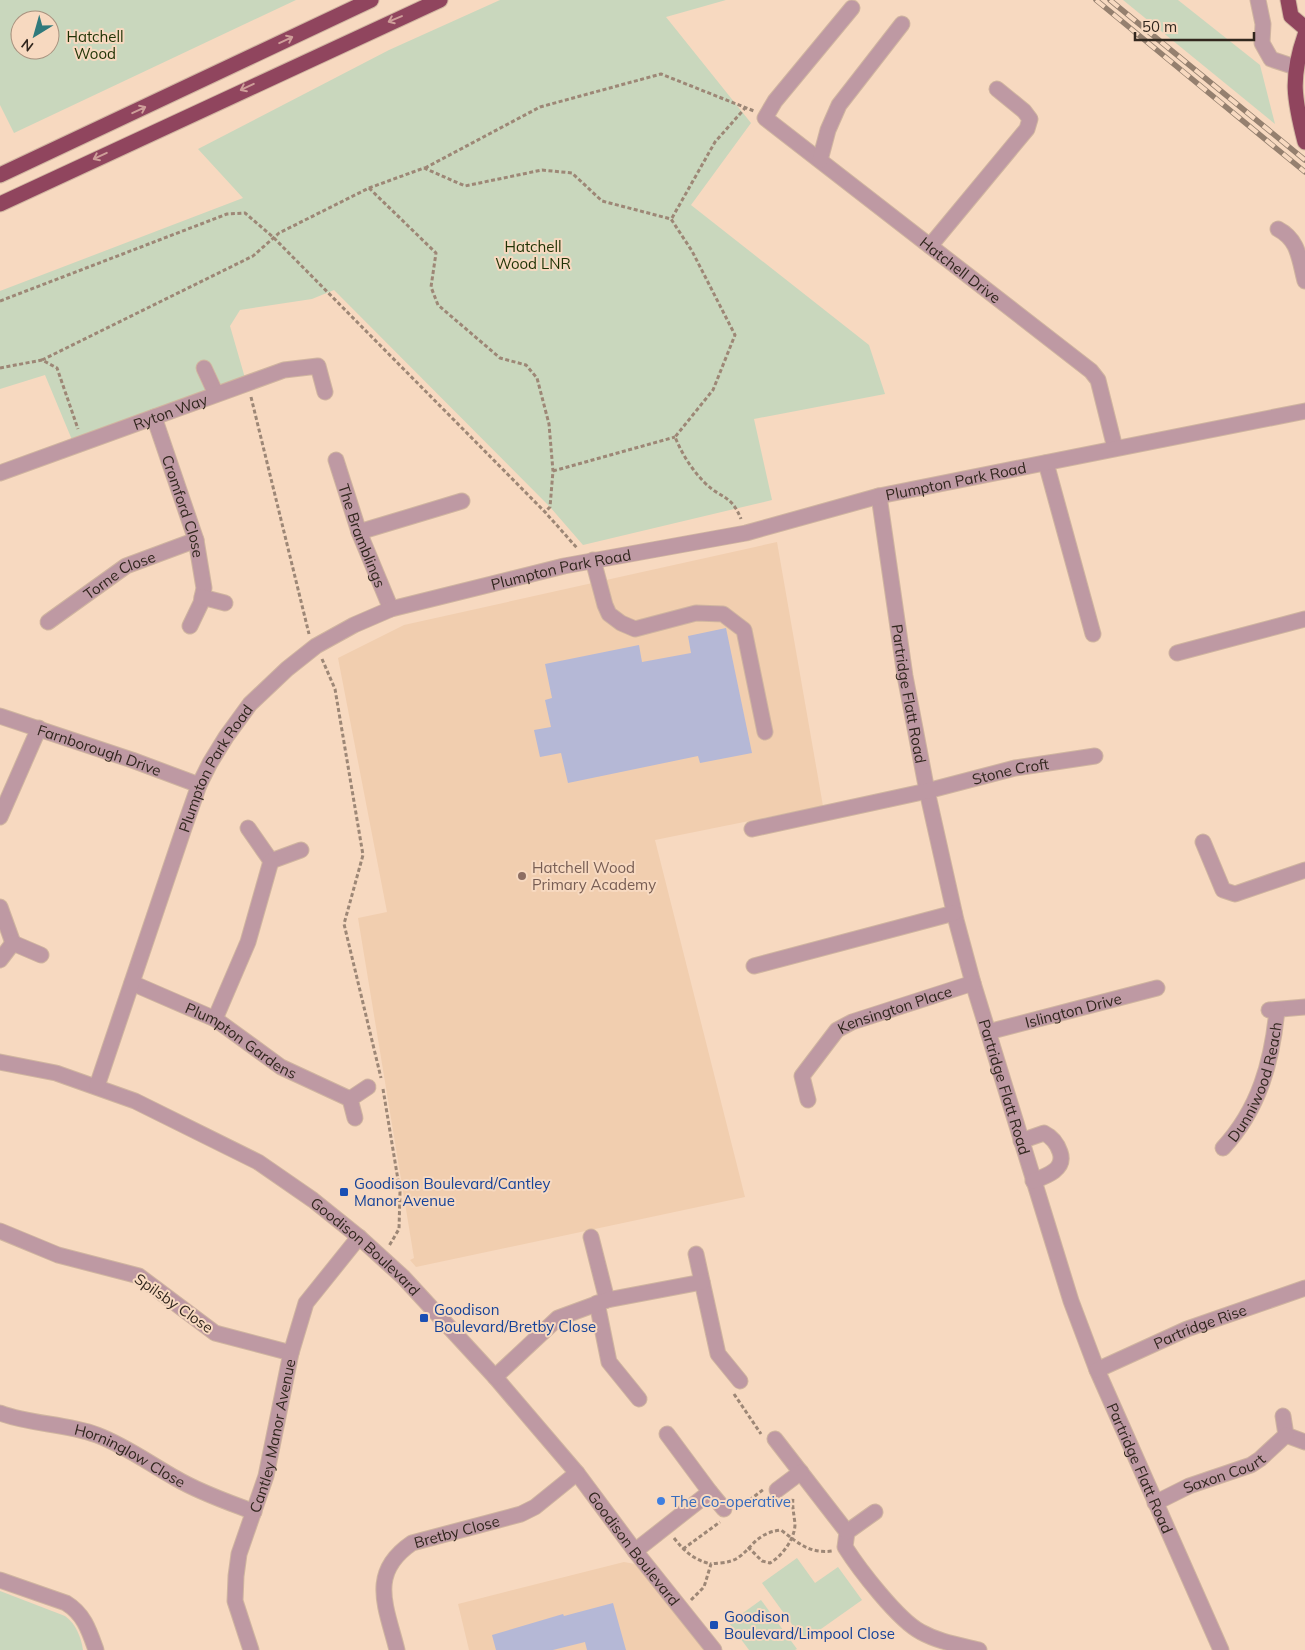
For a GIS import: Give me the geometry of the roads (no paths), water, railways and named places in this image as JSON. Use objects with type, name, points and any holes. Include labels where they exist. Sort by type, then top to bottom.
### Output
[{"type":"highway","points":[[0,175],[371,0]]},
{"type":"highway","points":[[0,204],[440,0]]},
{"type":"highway","points":[[1288,0],[1291,16],[1305,28]]},
{"type":"highway","points":[[1305,35],[1295,67],[1294,102],[1305,142]]},
{"type":"street","points":[[1258,0],[1263,24],[1262,43],[1270,58],[1295,67]]},
{"type":"street","name":"Hatchell Drive","points":[[852,8],[775,101],[765,118],[1091,371],[1098,380],[1115,448]]},
{"type":"street","points":[[820,160],[828,130],[839,105],[902,24]]},
{"type":"street","points":[[930,246],[1027,129],[1030,119],[1024,111],[997,88]]},
{"type":"street","points":[[1278,229],[1290,236],[1295,246],[1305,281]]},
{"type":"street","name":"Ryton Way","points":[[0,473],[284,370],[318,366],[325,392]]},
{"type":"street","points":[[204,368],[216,394]]},
{"type":"street","name":"Plumpton Park Road","points":[[97,1086],[199,785],[226,737],[250,704],[287,668],[316,646],[354,625],[390,609],[589,561],[746,533],[879,496],[1305,411]]},
{"type":"street","name":"Cromford Close","points":[[154,417],[196,540],[204,588],[190,626]]},
{"type":"street","name":"The Bramblings","points":[[336,460],[360,532],[390,609]]},
{"type":"street","points":[[1046,463],[1092,634]]},
{"type":"street","name":"Partridge Flatt Road","points":[[879,496],[905,676],[926,791],[954,913],[973,983],[1071,1301],[1097,1370],[1221,1650]]},
{"type":"street","points":[[360,532],[462,502]]},
{"type":"street","name":"Torne Close","points":[[48,622],[126,566],[196,540]]},
{"type":"street","points":[[589,561],[609,614],[636,629],[696,613],[723,614],[744,630],[765,732]]},
{"type":"street","points":[[202,597],[225,603]]},
{"type":"street","points":[[1177,653],[1305,619]]},
{"type":"street","name":"Farnborough Drive","points":[[0,716],[199,785]]},
{"type":"street","points":[[0,817],[39,728]]},
{"type":"street","name":"Stone Croft","points":[[752,829],[926,791],[1015,768],[1095,756]]},
{"type":"street","points":[[248,828],[271,860]]},
{"type":"street","points":[[1203,842],[1223,890],[1228,893],[1235,894],[1305,870]]},
{"type":"street","points":[[271,860],[302,850]]},
{"type":"street","points":[[215,1019],[248,942],[271,860]]},
{"type":"street","points":[[0,906],[13,943],[41,955]]},
{"type":"street","points":[[754,966],[954,913]]},
{"type":"street","points":[[0,960],[13,943]]},
{"type":"street","name":"Plumpton Gardens","points":[[132,983],[215,1019],[281,1067],[350,1099]]},
{"type":"street","name":"Kensington Place","points":[[808,1100],[802,1076],[837,1030],[852,1022],[973,983]]},
{"type":"street","name":"Islington Drive","points":[[988,1032],[1157,988]]},
{"type":"street","name":"Dunniwood Reach","points":[[1223,1148],[1246,1121],[1265,1076],[1274,1044],[1272,1010],[1305,1008]]},
{"type":"street","name":"Goodison Boulevard","points":[[0,1062],[56,1074],[97,1086],[135,1101],[258,1162],[313,1200],[359,1237],[403,1277],[495,1377],[577,1473],[635,1552],[714,1650]]},
{"type":"street","points":[[355,1118],[350,1099],[368,1087]]},
{"type":"street","points":[[1021,1141],[1044,1133],[1058,1145],[1062,1158],[1060,1165],[1051,1174],[1033,1181]]},
{"type":"street","name":"Spilsby Close","points":[[0,1231],[58,1254],[139,1276],[215,1333],[291,1353]]},
{"type":"street","name":"Cantley Manor Avenue","points":[[251,1650],[235,1601],[239,1554],[266,1476],[291,1353],[309,1298],[359,1237]]},
{"type":"street","points":[[591,1237],[602,1301],[608,1362],[639,1400]]},
{"type":"street","points":[[696,1254],[718,1354],[740,1381]]},
{"type":"street","points":[[495,1377],[558,1318],[602,1301],[702,1282]]},
{"type":"street","name":"Partridge Rise","points":[[1097,1370],[1187,1329],[1305,1288]]},
{"type":"street","name":"Horninglow Close","points":[[0,1413],[30,1422],[78,1429],[96,1435],[122,1446],[198,1490],[254,1512]]},
{"type":"street","points":[[1283,1416],[1286,1435],[1305,1442]]},
{"type":"street","points":[[667,1434],[726,1512]]},
{"type":"street","name":"Saxon Court","points":[[1154,1502],[1189,1486],[1250,1465],[1260,1459],[1286,1435]]},
{"type":"street","points":[[775,1439],[795,1476],[846,1539],[852,1559],[907,1623],[934,1639],[975,1649]]},
{"type":"street","name":"Bretby Close","points":[[397,1650],[383,1586],[388,1567],[401,1550],[412,1543],[520,1514],[535,1507],[577,1473]]},
{"type":"street","points":[[777,1490],[795,1476]]},
{"type":"street","points":[[635,1552],[710,1492]]},
{"type":"street","points":[[846,1539],[875,1512]]},
{"type":"street","points":[[0,1580],[66,1603],[74,1608],[85,1621],[96,1650]]},
{"type":"railway","points":[[1096,0],[1305,172]]},
{"type":"railway","points":[[1110,0],[1305,160]]},
{"type":"place","name":"Hatchell Wood Primary Academy","points":[[522,876]]},
{"type":"place","name":"Goodison Boulevard/Cantley Manor Avenue","points":[[344,1192]]},
{"type":"place","name":"Goodison Boulevard/Bretby Close","points":[[424,1318]]},
{"type":"place","name":"The Co-operative","points":[[661,1501]]},
{"type":"place","name":"Goodison Boulevard/Limpool Close","points":[[714,1625]]},
{"type":"park label","name":"Hatchell Wood","points":[[95,44]]},
{"type":"park label","name":"Hatchell Wood LNR","points":[[533,254]]}]
